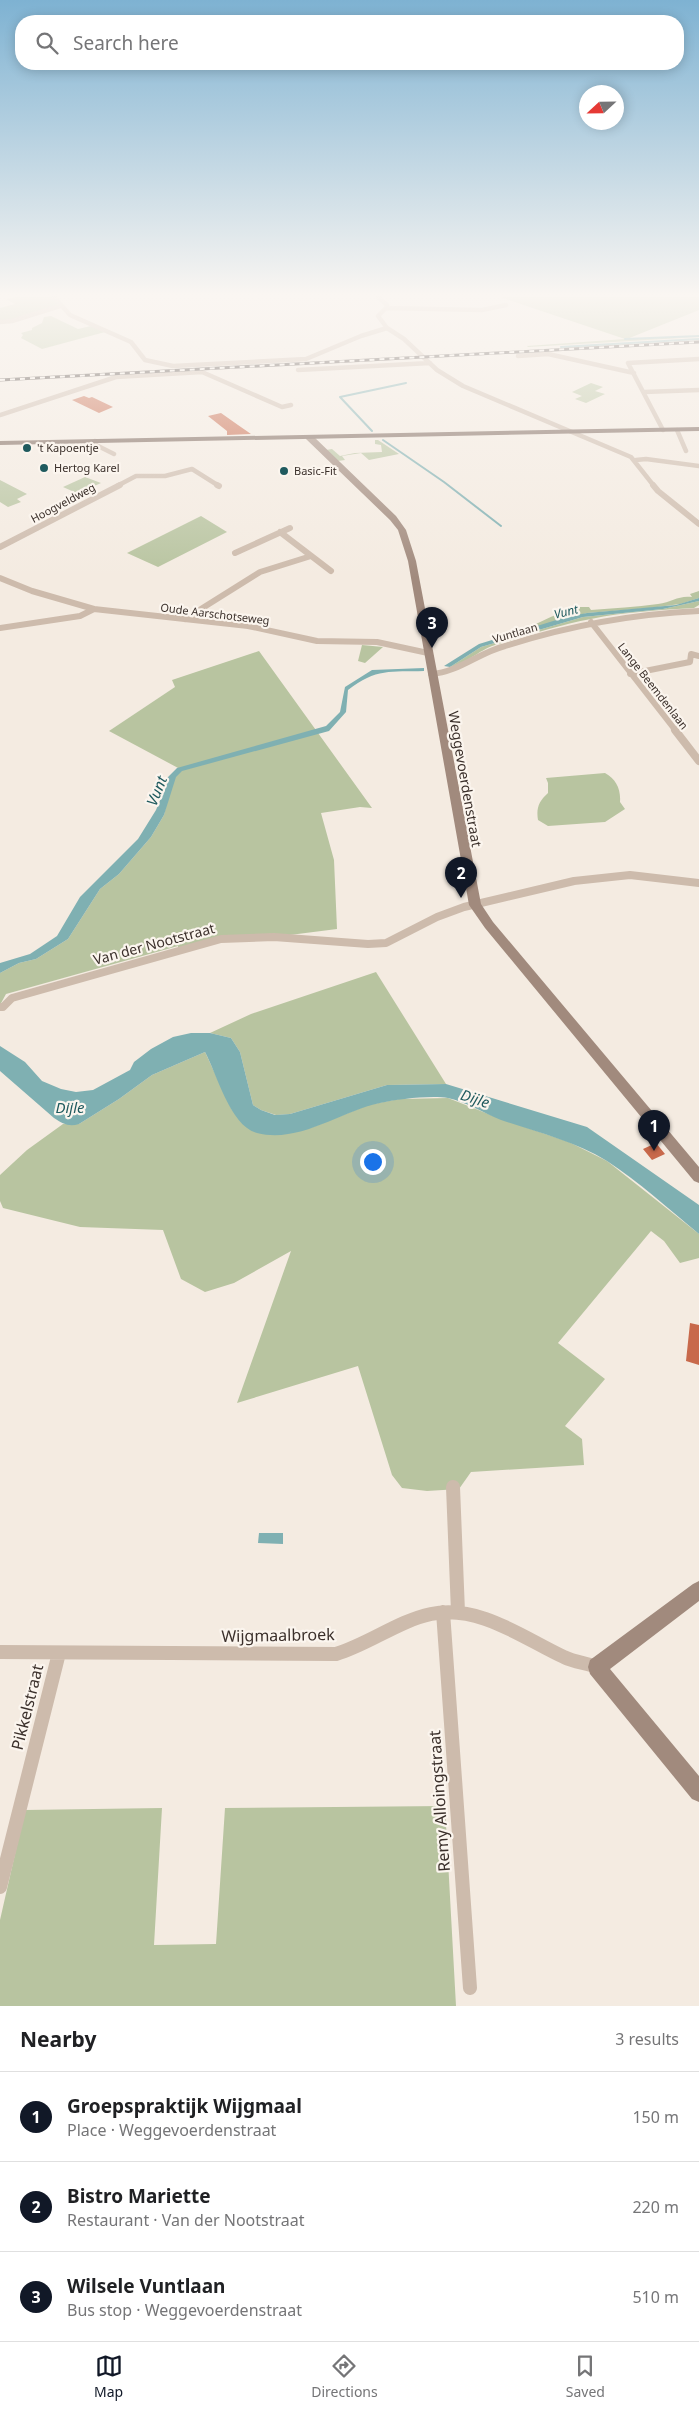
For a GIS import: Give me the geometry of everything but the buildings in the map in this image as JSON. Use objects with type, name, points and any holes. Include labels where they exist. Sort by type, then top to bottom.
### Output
[{"type":"main road","points":[[0,443],[699,429]]},
{"type":"street","points":[[0,415],[74,391]]},
{"type":"street","points":[[248,391],[282,407],[291,405]]},
{"type":"street","points":[[474,391],[636,460],[646,459],[699,466]]},
{"type":"street","points":[[663,430],[644,392],[682,391]]},
{"type":"street","points":[[676,430],[686,451]]},
{"type":"street","name":"Weggevoerdenstraat","points":[[308,437],[393,518],[402,530],[412,561],[430,671],[463,851],[475,905],[488,925],[699,1177]]},
{"type":"street","points":[[96,441],[96,444],[114,454]]},
{"type":"street","points":[[636,460],[658,491],[699,524]]},
{"type":"street","name":"Hoogveldweg","points":[[0,547],[136,476],[165,476],[192,470],[219,486]]},
{"type":"street","points":[[235,553],[290,528]]},
{"type":"street","points":[[280,532],[331,571]]},
{"type":"street","points":[[185,619],[260,572],[311,556]]},
{"type":"street","points":[[0,578],[32,591],[94,609]]},
{"type":"street","name":"Oude Aarschotseweg","points":[[0,628],[80,616],[94,609],[248,626],[317,641],[377,642],[428,653]]},
{"type":"street","name":"Vuntlaan","points":[[430,671],[450,673],[492,650],[591,622],[676,611],[699,611]]},
{"type":"street","name":"Lange Beemdenlaan","points":[[591,622],[630,674],[696,753],[699,761]]},
{"type":"street","points":[[690,662],[691,654],[699,656]]},
{"type":"street","points":[[630,674],[699,661]]},
{"type":"street","name":"Van der Nootstraat","points":[[1,1007],[12,998],[221,940],[274,937],[368,944],[386,943],[447,913],[574,881],[609,876],[652,876],[699,883]]},
{"type":"street","points":[[453,1487],[458,1612]]},
{"type":"street","points":[[699,1590],[597,1666],[699,1792]]},
{"type":"street","name":"Wijgmaalbroek","points":[[0,1652],[336,1654],[358,1648],[417,1619],[443,1612],[458,1612],[503,1626],[566,1658],[597,1666]]},
{"type":"street","name":"Remy Alloingstraat","points":[[443,1612],[470,1988]]},
{"type":"street","name":"Pikkelstraat","points":[[0,1886],[59,1653]]},
{"type":"green space","points":[[596,391],[605,394],[586,403],[575,399],[582,396],[572,392]]},
{"type":"green space","points":[[375,440],[378,440],[399,454],[369,460],[361,453],[342,456],[345,460],[338,461],[326,450],[332,449],[340,456],[355,453],[382,452],[381,445],[375,444]]},
{"type":"green space","points":[[85,477],[101,483],[90,488],[94,490],[81,495],[63,487]]},
{"type":"green space","points":[[0,480],[27,494],[17,499],[21,502],[8,507],[0,502]]},
{"type":"green space","points":[[201,516],[227,532],[158,567],[127,553]]},
{"type":"green space","points":[[699,591],[699,598],[680,604],[587,613],[493,640],[498,635],[514,633],[570,609],[577,611],[580,607],[589,607],[591,610],[658,604],[683,597],[692,597],[690,594]]},
{"type":"green space","points":[[699,601],[699,605],[694,608],[616,615],[554,627],[495,645],[460,664],[450,667],[481,647],[583,617],[663,609]]},
{"type":"green space","points":[[362,645],[383,647],[365,663],[358,661]]},
{"type":"green space","points":[[259,651],[372,808],[360,807],[321,813],[334,860],[337,929],[274,937],[221,939],[178,951],[178,946],[6,994],[0,1005],[0,973],[19,963],[36,959],[68,939],[100,889],[119,874],[151,837],[164,815],[173,776],[180,769],[109,731],[175,687],[172,680]]},
{"type":"green space","points":[[605,773],[617,785],[620,793],[620,802],[625,809],[605,822],[548,826],[538,820],[537,812],[539,805],[548,793],[546,778]]},
{"type":"green space","points":[[376,972],[446,1084],[387,1085],[290,1114],[276,1115],[253,1105],[240,1052],[231,1038],[210,1033],[251,1014]]},
{"type":"green space","points":[[205,1052],[232,1110],[276,1135],[313,1127],[368,1105],[399,1099],[448,1098],[501,1119],[569,1142],[607,1161],[699,1234],[699,1258],[680,1263],[664,1241],[651,1231],[558,1343],[605,1379],[565,1426],[582,1439],[584,1465],[471,1472],[459,1489],[427,1491],[402,1488],[392,1475],[358,1366],[237,1403],[291,1251],[234,1283],[205,1292],[181,1279],[163,1230],[80,1227],[3,1208],[0,1201],[0,1175],[27,1150],[63,1124],[79,1124],[119,1099],[152,1075]]},
{"type":"green space","points":[[445,1806],[456,2006],[0,2006],[0,1920],[25,1810],[162,1808],[154,1945],[216,1944],[225,1808]]},
{"type":"water","points":[[699,598],[699,601],[663,609],[583,617],[481,647],[450,667],[444,666],[479,644],[566,617],[587,613],[676,605]]},
{"type":"water","points":[[424,668],[424,671],[384,673],[358,683],[348,690],[346,712],[329,731],[182,771],[176,777],[164,815],[151,837],[119,874],[100,889],[68,939],[36,959],[19,963],[0,973],[0,963],[30,954],[57,936],[80,897],[138,839],[156,810],[166,786],[166,779],[177,768],[326,726],[340,712],[345,687],[372,670]]},
{"type":"water","name":"Dijle","points":[[191,1033],[210,1033],[231,1038],[240,1052],[253,1105],[275,1115],[290,1114],[387,1085],[446,1084],[587,1127],[699,1205],[699,1234],[654,1196],[607,1161],[581,1148],[501,1120],[448,1098],[424,1097],[387,1102],[365,1107],[320,1125],[288,1134],[257,1133],[239,1120],[232,1110],[205,1052],[152,1075],[119,1099],[79,1124],[69,1125],[54,1118],[0,1071],[0,1046],[25,1062],[42,1081],[61,1089],[76,1092],[93,1090],[130,1070],[134,1062],[151,1049],[173,1037]]},
{"type":"water","points":[[259,1533],[283,1533],[283,1544],[258,1543]]},
{"type":"waterway","points":[[370,391],[340,397],[372,431]]},
{"type":"waterway","points":[[383,440],[444,482],[501,526]]},
{"type":"place","name":"'t Kapoentje","points":[[27,448]]},
{"type":"place","name":"Hertog Karel","points":[[44,468]]},
{"type":"place","name":"Basic-Fit","points":[[284,471]]},
{"type":"place","name":"Wilsele Vuntlaan","points":[[432,648]]},
{"type":"place","name":"Bistro Mariette","points":[[461,898]]},
{"type":"place","name":"Groepspraktijk Wijgmaal","points":[[654,1151]]},
{"type":"water label","name":"Vunt","points":[[566,612]]},
{"type":"water label","name":"Vunt","points":[[157,791]]}]
